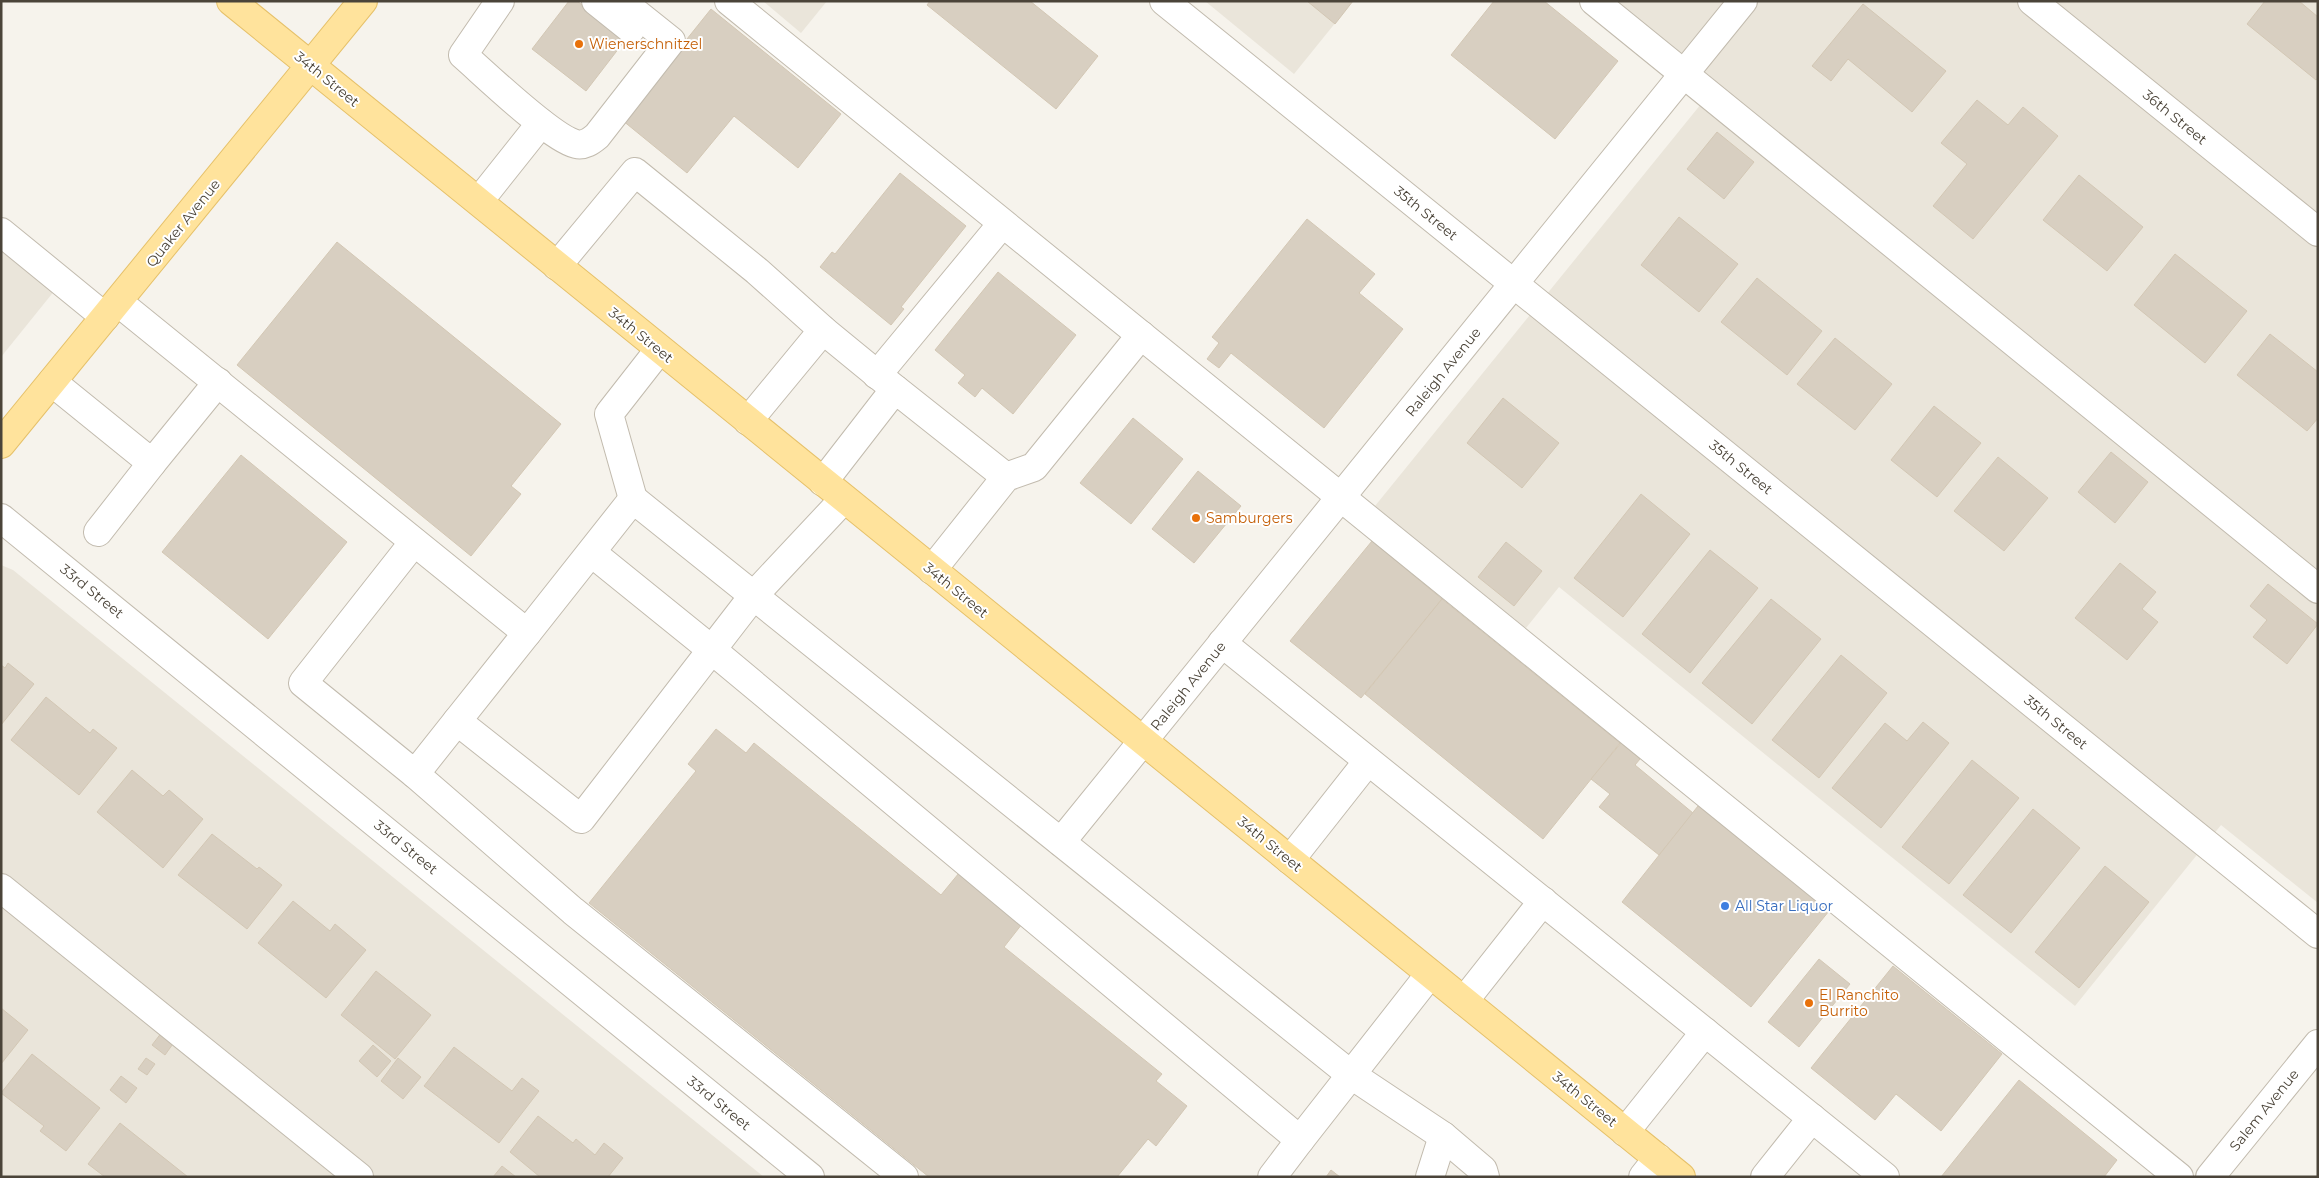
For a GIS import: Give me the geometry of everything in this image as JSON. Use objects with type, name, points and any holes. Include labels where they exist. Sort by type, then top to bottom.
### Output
[{"type":"main road","name":"34th Street","points":[[231,1],[1625,1132],[1651,1168],[1681,1177]]},
{"type":"main road","name":"Quaker Avenue","points":[[1,444],[363,1]]},
{"type":"street","points":[[500,1],[463,55],[541,122],[568,142],[578,145],[592,140],[647,54],[648,49],[639,36],[596,1]]},
{"type":"street","points":[[618,100],[671,41],[621,1]]},
{"type":"street","points":[[729,1],[2179,1177]]},
{"type":"street","name":"35th Street","points":[[1164,1],[2318,934]]},
{"type":"street","points":[[1594,1],[2318,589]]},
{"type":"street","name":"Raleigh Avenue","points":[[1061,842],[1743,1]]},
{"type":"street","name":"36th Street","points":[[2032,1],[2318,232]]},
{"type":"street","points":[[479,201],[541,122]]},
{"type":"street","points":[[557,266],[635,172],[757,271],[823,330],[886,382],[1006,477]]},
{"type":"street","points":[[823,482],[886,382],[1002,224]]},
{"type":"street","points":[[1,232],[111,310],[218,382],[527,633]]},
{"type":"street","points":[[748,421],[823,330]]},
{"type":"street","points":[[932,570],[1006,477],[1034,467],[1141,335]]},
{"type":"street","points":[[659,350],[609,414],[633,500],[1350,1074],[1444,1136],[1483,1170],[1485,1177]]},
{"type":"street","points":[[52,382],[152,463]]},
{"type":"street","points":[[98,532],[218,382]]},
{"type":"street","points":[[457,721],[581,819],[754,595],[844,499]]},
{"type":"street","points":[[414,774],[633,500]]},
{"type":"street","name":"33rd Street","points":[[1,518],[810,1177]]},
{"type":"street","points":[[414,542],[303,683],[414,774],[572,910],[904,1177]]},
{"type":"street","points":[[592,553],[712,650],[1300,1140]]},
{"type":"street","points":[[1222,644],[1812,1118],[1881,1176]]},
{"type":"street","points":[[1290,860],[1368,761]]},
{"type":"street","points":[[1,888],[359,1177]]},
{"type":"street","points":[[1464,1001],[1543,901]]},
{"type":"street","points":[[1272,1177],[1350,1074],[1430,974]]},
{"type":"street","points":[[1625,1132],[1705,1032]]},
{"type":"street","name":"Salem Avenue","points":[[2210,1177],[2318,1044]]},
{"type":"street","points":[[1765,1177],[1812,1118]]},
{"type":"street","points":[[1430,1177],[1444,1136]]},
{"type":"shaded area","points":[[763,1],[827,1],[801,33]]},
{"type":"shaded area","points":[[1205,1],[1353,1],[1294,74]]},
{"type":"shaded area","points":[[1608,1],[2318,1],[2318,903],[2221,825],[2075,1006],[1559,587],[1526,628],[1375,506],[1714,88]]},
{"type":"shaded area","points":[[1,246],[55,290],[1,357]]},
{"type":"shaded area","points":[[1,565],[13,570],[764,1177],[1,1177]]},
{"type":"building","name":"Wienerschnitzel","points":[[569,1],[577,1],[626,39],[586,91],[532,49]]},
{"type":"building","points":[[930,1],[1030,1],[1098,56],[1056,109],[927,5]]},
{"type":"building","points":[[1307,1],[1353,1],[1335,24]]},
{"type":"building","points":[[1494,1],[1544,1],[1618,61],[1555,139],[1451,55]]},
{"type":"building","points":[[2265,1],[2299,1],[2318,17],[2318,78],[2316,80],[2247,24]]},
{"type":"building","points":[[1863,4],[1946,71],[1912,112],[1848,59],[1831,81],[1812,66]]},
{"type":"building","points":[[711,9],[841,114],[798,168],[734,116],[687,173],[622,120]]},
{"type":"building","points":[[1977,100],[2008,125],[2023,107],[2058,136],[1973,239],[1933,206],[1967,164],[1941,143]]},
{"type":"building","points":[[1717,132],[1754,162],[1724,199],[1687,169]]},
{"type":"building","points":[[900,173],[966,226],[901,307],[904,309],[891,325],[820,267],[832,252],[835,254]]},
{"type":"building","points":[[2079,175],[2143,227],[2107,271],[2043,220]]},
{"type":"building","points":[[1679,217],[1738,264],[1699,312],[1641,265]]},
{"type":"building","points":[[1307,219],[1375,274],[1359,293],[1403,329],[1324,428],[1231,353],[1219,368],[1207,359],[1219,343],[1212,337]]},
{"type":"building","points":[[337,242],[561,424],[511,486],[521,494],[471,556],[237,365]]},
{"type":"building","points":[[2175,254],[2247,311],[2205,363],[2134,305]]},
{"type":"building","points":[[998,272],[1076,335],[1013,414],[982,388],[975,397],[958,383],[965,375],[935,350]]},
{"type":"building","points":[[1757,278],[1822,331],[1787,375],[1721,322]]},
{"type":"building","points":[[2270,334],[2318,372],[2318,418],[2307,431],[2237,375]]},
{"type":"building","points":[[1835,338],[1892,384],[1855,430],[1797,384]]},
{"type":"building","points":[[1503,398],[1559,443],[1522,488],[1467,443]]},
{"type":"building","points":[[1934,406],[1981,443],[1937,497],[1891,460]]},
{"type":"building","points":[[1133,418],[1183,459],[1131,524],[1080,483]]},
{"type":"building","points":[[2111,452],[2148,482],[2115,523],[2078,492]]},
{"type":"building","points":[[241,455],[347,542],[268,639],[162,552]]},
{"type":"building","points":[[1998,457],[2048,498],[2004,551],[1954,511]]},
{"type":"building","name":"Samburgers","points":[[1198,471],[1241,506],[1194,563],[1152,529]]},
{"type":"building","points":[[1641,494],[1690,534],[1623,617],[1574,578]]},
{"type":"building","points":[[1372,541],[1442,599],[1361,698],[1290,641]]},
{"type":"building","points":[[1506,542],[1542,571],[1514,606],[1478,577]]},
{"type":"building","points":[[1710,550],[1758,588],[1690,673],[1642,634]]},
{"type":"building","points":[[2120,563],[2156,592],[2142,609],[2158,622],[2127,660],[2075,618]]},
{"type":"building","points":[[2268,584],[2318,624],[2287,664],[2253,637],[2267,620],[2250,606]]},
{"type":"building","points":[[1442,599],[1620,743],[1543,839],[1365,694]]},
{"type":"building","points":[[1771,599],[1821,639],[1752,724],[1702,683]]},
{"type":"building","points":[[1841,655],[1887,693],[1819,778],[1772,740]]},
{"type":"building","points":[[8,663],[34,684],[1,725],[1,665],[5,668]]},
{"type":"building","points":[[46,697],[90,733],[93,729],[117,748],[79,795],[11,740]]},
{"type":"building","points":[[1923,722],[1949,743],[1881,828],[1832,788],[1885,723],[1907,741]]},
{"type":"building","points":[[716,729],[746,753],[754,743],[941,895],[959,873],[1022,924],[1004,947],[1162,1074],[1156,1081],[1187,1106],[1156,1146],[1148,1139],[1117,1177],[929,1177],[589,903],[696,771],[688,764]]},
{"type":"building","points":[[1621,743],[1640,759],[1635,765],[1693,813],[1659,855],[1599,807],[1610,794],[1591,779]]},
{"type":"building","points":[[1972,760],[2019,798],[1949,884],[1902,847]]},
{"type":"building","points":[[132,770],[163,796],[169,790],[203,819],[163,868],[97,812]]},
{"type":"building","points":[[1698,806],[1829,911],[1751,1007],[1622,902]]},
{"type":"building","points":[[2033,809],[2080,848],[2011,933],[1963,895]]},
{"type":"building","points":[[212,834],[257,869],[259,867],[282,885],[247,929],[178,875]]},
{"type":"building","points":[[2105,866],[2149,902],[2079,988],[2035,952]]},
{"type":"building","points":[[293,901],[330,931],[335,924],[366,950],[326,998],[258,943]]},
{"type":"building","name":"El Ranchito Burrito","points":[[1819,959],[1850,984],[1799,1047],[1768,1022]]},
{"type":"building","points":[[1893,966],[2002,1054],[1941,1131],[1896,1094],[1875,1120],[1811,1068]]},
{"type":"building","points":[[376,971],[431,1015],[395,1059],[341,1015]]},
{"type":"building","points":[[1,1008],[28,1030],[1,1064]]},
{"type":"building","points":[[162,1032],[175,1041],[165,1055],[152,1045]]},
{"type":"building","points":[[373,1045],[391,1061],[377,1077],[359,1061]]},
{"type":"building","points":[[454,1047],[512,1091],[522,1078],[539,1091],[499,1143],[424,1086]]},
{"type":"building","points":[[32,1054],[100,1108],[66,1151],[40,1131],[44,1126],[1,1093]]},
{"type":"building","points":[[146,1058],[155,1064],[147,1075],[138,1069]]},
{"type":"building","points":[[398,1058],[421,1077],[403,1099],[381,1081]]},
{"type":"building","points":[[121,1076],[137,1088],[126,1103],[110,1090]]},
{"type":"building","points":[[2019,1080],[2117,1160],[2104,1177],[1941,1177]]},
{"type":"building","points":[[538,1116],[573,1143],[576,1139],[595,1155],[604,1143],[623,1158],[608,1177],[540,1177],[510,1152]]},
{"type":"building","points":[[120,1123],[188,1177],[105,1177],[88,1164]]},
{"type":"building","points":[[502,1166],[516,1177],[493,1177]]},
{"type":"building","points":[[1331,1170],[1340,1177],[1326,1177]]},
{"type":"place","name":"Wienerschnitzel","points":[[579,44]]},
{"type":"place","name":"Samburgers","points":[[1196,518]]},
{"type":"place","name":"All Star Liquor","points":[[1725,906]]},
{"type":"place","name":"El Ranchito Burrito","points":[[1809,1003]]}]
